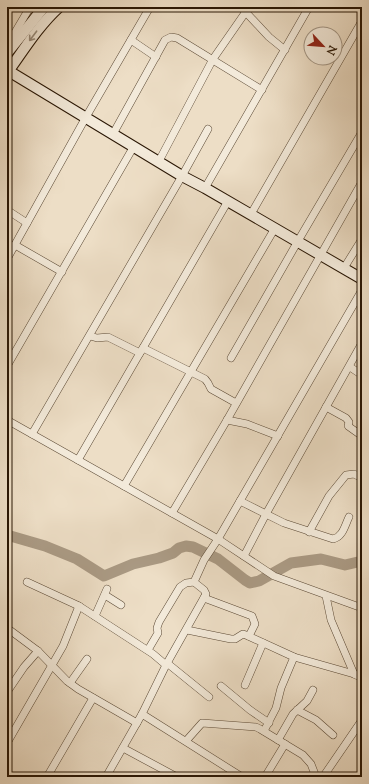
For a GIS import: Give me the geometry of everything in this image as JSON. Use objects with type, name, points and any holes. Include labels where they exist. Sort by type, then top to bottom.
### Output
[{"type":"street","points":[[7,46],[30,7]]},
{"type":"street","points":[[7,53],[44,7]]},
{"type":"street","points":[[59,7],[31,38],[8,71],[134,146],[158,162],[206,188],[362,279]]},
{"type":"street","points":[[7,259],[86,117],[150,7]]},
{"type":"street","points":[[206,188],[309,7]]},
{"type":"street","points":[[158,162],[213,59],[243,10],[269,37],[285,50]]},
{"type":"street","points":[[251,214],[362,22]]},
{"type":"street","points":[[113,134],[165,40],[172,37],[177,38],[213,59],[262,90]]},
{"type":"street","points":[[131,40],[156,57]]},
{"type":"street","points":[[32,434],[90,336],[208,128]]},
{"type":"street","points":[[231,358],[362,132]]},
{"type":"street","points":[[7,366],[134,146]]},
{"type":"street","points":[[172,513],[227,420],[319,255],[362,182]]},
{"type":"street","points":[[78,460],[228,201]]},
{"type":"street","points":[[7,210],[27,223]]},
{"type":"street","points":[[124,486],[275,228]]},
{"type":"street","points":[[344,268],[362,239]]},
{"type":"street","points":[[15,245],[62,272]]},
{"type":"street","points":[[194,582],[204,560],[218,540],[362,290]]},
{"type":"street","points":[[90,336],[97,338],[108,337],[205,379],[211,389],[236,403]]},
{"type":"street","points":[[244,556],[266,514],[362,344]]},
{"type":"street","points":[[350,367],[362,375]]},
{"type":"street","points":[[326,407],[346,418],[349,422],[348,426],[362,436]]},
{"type":"street","points":[[7,420],[172,513],[244,556],[274,576],[362,608]]},
{"type":"street","points":[[227,420],[247,424],[278,436]]},
{"type":"street","points":[[309,532],[329,496],[346,475],[354,474],[362,478]]},
{"type":"street","points":[[240,502],[284,523],[333,539],[338,538],[341,535],[349,517]]},
{"type":"street","points":[[26,582],[79,606],[95,616],[148,650],[209,697]]},
{"type":"street","points":[[106,777],[142,714],[166,664],[187,630],[204,598],[206,591],[194,582],[186,583],[180,587],[159,622],[157,628],[158,633],[148,650]]},
{"type":"street","points":[[95,616],[106,592],[121,605]]},
{"type":"street","points":[[326,596],[331,620],[354,674]]},
{"type":"street","points":[[204,598],[252,616],[255,624],[249,636]]},
{"type":"street","points":[[7,743],[53,666],[63,646],[79,606]]},
{"type":"street","points":[[187,630],[231,639],[235,639],[243,634],[294,656],[354,674],[362,678]]},
{"type":"street","points":[[8,632],[38,651],[70,683],[137,723]]},
{"type":"street","points":[[245,685],[263,643]]},
{"type":"street","points":[[7,692],[24,667],[38,651]]},
{"type":"street","points":[[264,731],[276,708],[281,688],[294,656]]},
{"type":"street","points":[[70,683],[87,659]]},
{"type":"street","points":[[221,686],[250,710],[269,723]]},
{"type":"street","points":[[278,740],[290,719],[297,710],[307,702],[313,690]]},
{"type":"street","points":[[47,777],[93,698]]},
{"type":"street","points":[[297,710],[316,720],[333,735]]},
{"type":"street","points":[[142,714],[242,777]]},
{"type":"street","points":[[323,777],[362,720]]},
{"type":"street","points":[[186,742],[202,723],[256,727],[303,755],[311,764],[316,777]]},
{"type":"street","points":[[265,777],[285,744]]},
{"type":"street","points":[[123,748],[177,777]]},
{"type":"waterway","points":[[7,535],[45,546],[77,559],[104,576],[133,564],[173,553],[179,548],[186,546],[193,547],[218,559],[250,583],[259,581],[291,563],[321,559],[345,565],[362,561]]}]
